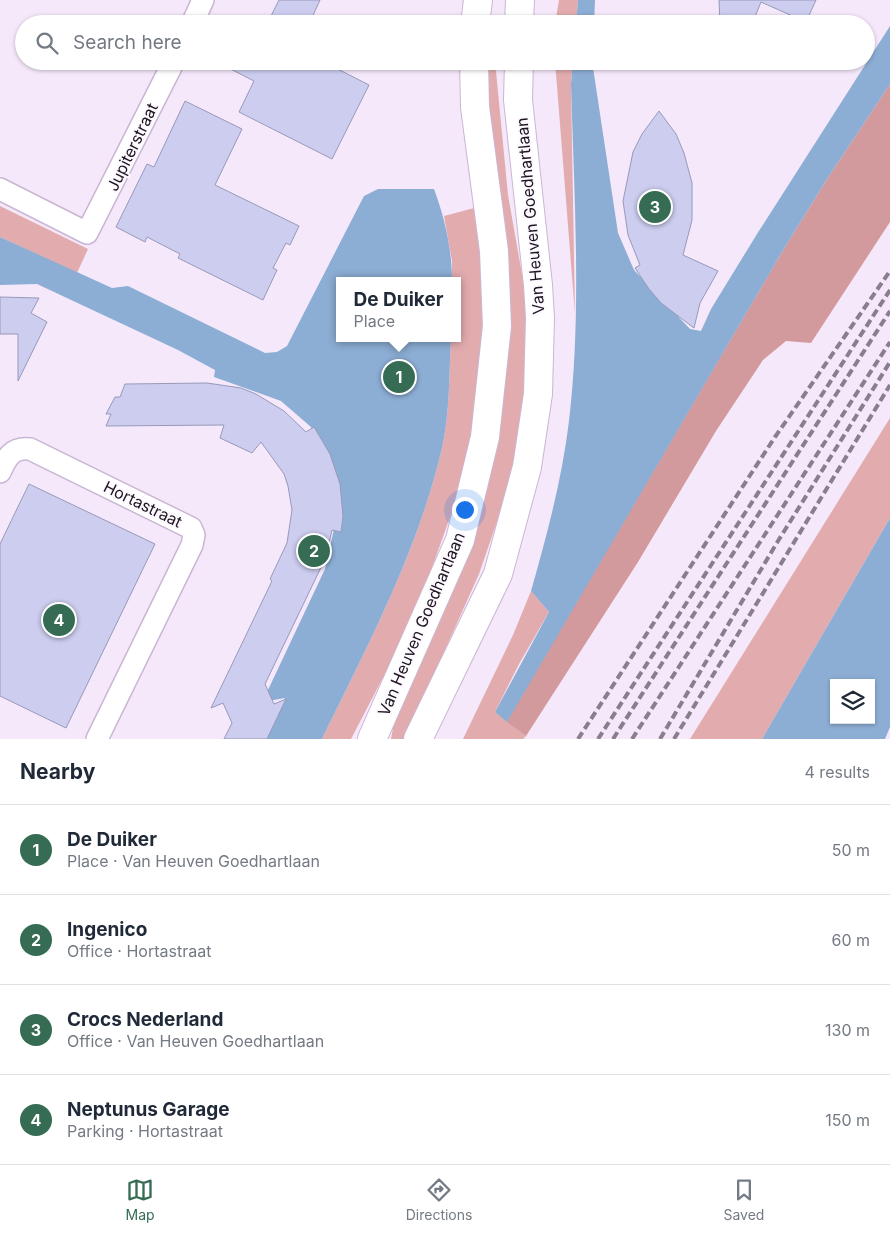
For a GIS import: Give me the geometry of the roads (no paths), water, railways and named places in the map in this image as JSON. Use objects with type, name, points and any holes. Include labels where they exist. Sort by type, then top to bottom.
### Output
[{"type":"main road","points":[[476,15],[478,0]]},
{"type":"main road","points":[[519,15],[520,0]]},
{"type":"main road","name":"Van Heuven Goedhartlaan","points":[[372,739],[460,540],[485,437],[496,317],[494,251],[475,107],[474,70]]},
{"type":"main road","name":"Van Heuven Goedhartlaan","points":[[418,739],[498,574],[528,458],[538,394],[540,318],[535,248],[518,100],[519,70]]},
{"type":"street","points":[[196,15],[203,0]]},
{"type":"street","name":"Jupiterstraat","points":[[0,189],[88,233],[170,70]]},
{"type":"street","name":"Hortastraat","points":[[0,472],[8,456],[20,448],[30,449],[191,528],[194,535],[188,554],[97,739]]},
{"type":"water","points":[[578,0],[595,0],[594,15],[577,15]]},
{"type":"water","points":[[890,26],[890,84],[827,179],[782,252],[507,722],[495,712],[549,612],[531,591],[553,507],[569,421],[573,380],[576,295],[572,70],[593,70],[618,233],[634,270],[690,329],[701,331],[711,309],[757,234],[862,70],[875,70],[875,49]]},
{"type":"water","points":[[378,189],[434,189],[447,234],[452,277],[336,277],[336,342],[451,342],[445,435],[432,486],[406,561],[374,633],[322,739],[266,739],[285,698],[268,701],[268,690],[325,569],[338,511],[330,467],[311,427],[281,401],[214,377],[215,370],[178,350],[37,284],[0,285],[0,237],[112,288],[128,286],[265,353],[277,352],[287,346],[364,196]]},
{"type":"water","points":[[890,518],[890,727],[885,739],[762,739]]},
{"type":"railway","points":[[578,739],[775,437],[890,271]]},
{"type":"railway","points":[[598,739],[890,290]]},
{"type":"railway","points":[[613,739],[890,311]]},
{"type":"railway","points":[[632,739],[890,342]]},
{"type":"railway","points":[[660,739],[778,541],[890,362]]},
{"type":"railway","points":[[674,739],[890,385]]},
{"type":"place","name":"Crocs Nederland","points":[[655,207]]},
{"type":"place","name":"De Duiker","points":[[399,377]]},
{"type":"place","name":"Ingenico","points":[[314,551]]},
{"type":"place","name":"Neptunus Garage","points":[[59,620]]}]
